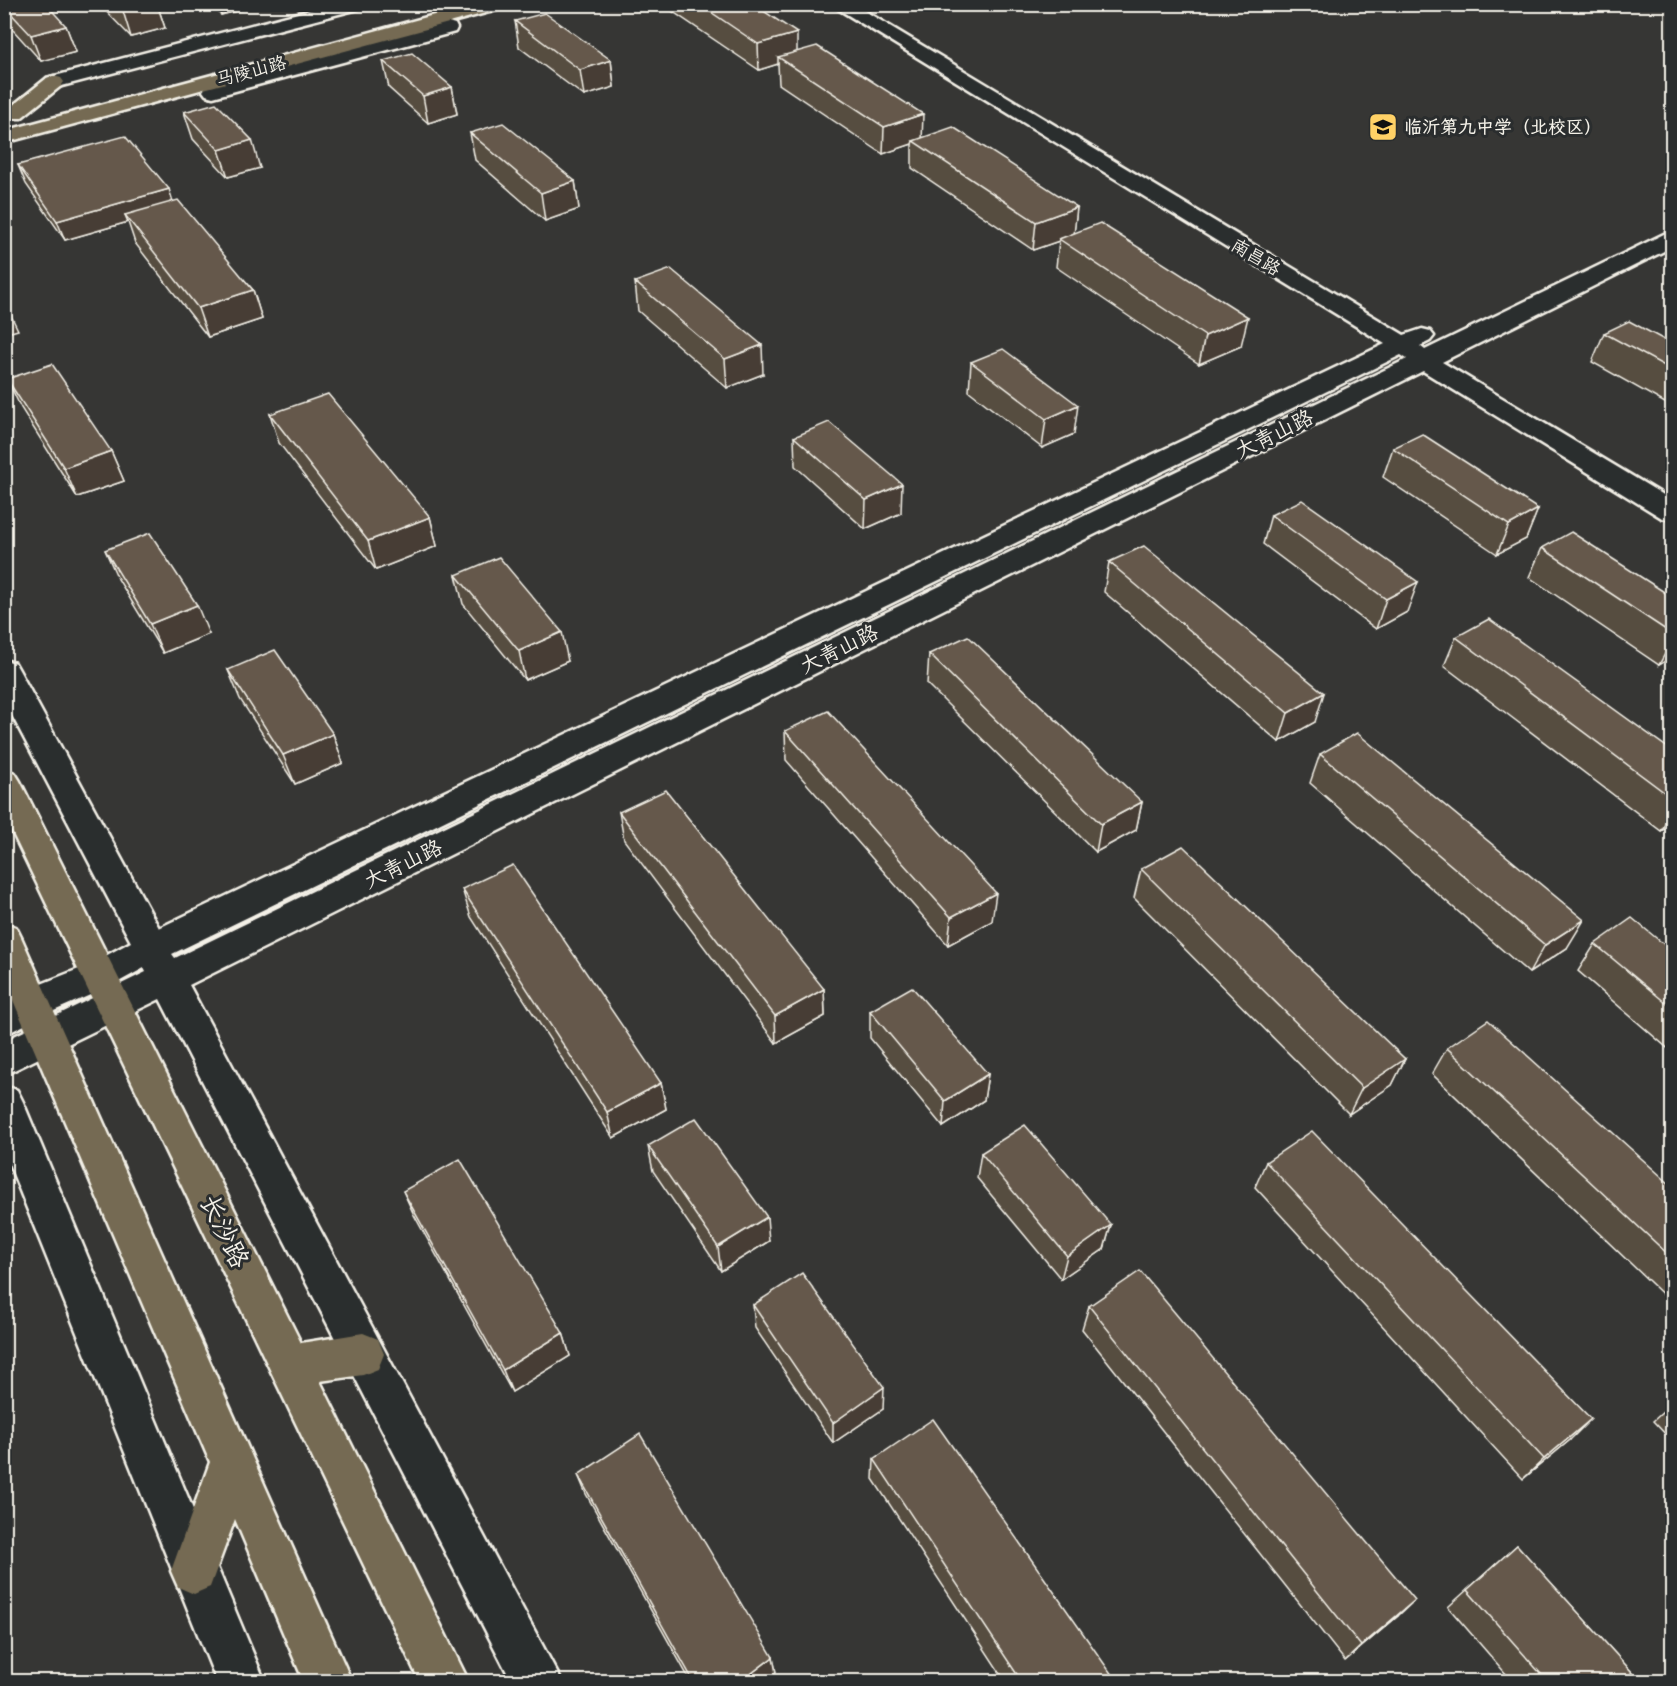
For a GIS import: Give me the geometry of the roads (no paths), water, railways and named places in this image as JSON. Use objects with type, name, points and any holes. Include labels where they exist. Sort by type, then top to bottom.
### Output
[{"type":"main road","name":"马陵山路","points":[[228,57],[428,4]]},
{"type":"main road","name":"马陵山路","points":[[4,137],[182,89],[455,21],[498,4]]},
{"type":"main road","points":[[9,115],[54,82]]},
{"type":"main road","points":[[182,89],[213,91]]},
{"type":"main road","points":[[9,115],[59,102]]},
{"type":"main road","name":"长沙路","points":[[4,781],[109,990],[446,1682]]},
{"type":"main road","points":[[4,937],[29,1020],[232,1463],[328,1682]]},
{"type":"main road","points":[[290,1365],[363,1354]]},
{"type":"main road","points":[[194,1571],[232,1463]]},
{"type":"street","points":[[54,82],[356,4]]},
{"type":"street","name":"南昌路","points":[[839,4],[1672,512]]},
{"type":"street","points":[[213,91],[455,21]]},
{"type":"street","name":"大青山路","points":[[4,1059],[29,1020],[109,990],[1413,353],[1672,216]]},
{"type":"street","name":"大青山路","points":[[1413,353],[1672,239]]},
{"type":"street","points":[[4,670],[161,963],[363,1354],[538,1682]]},
{"type":"street","points":[[4,1102],[241,1682]]},
{"type":"place","name":"临沂第九中学（北校区）","points":[[1383,127]]}]
